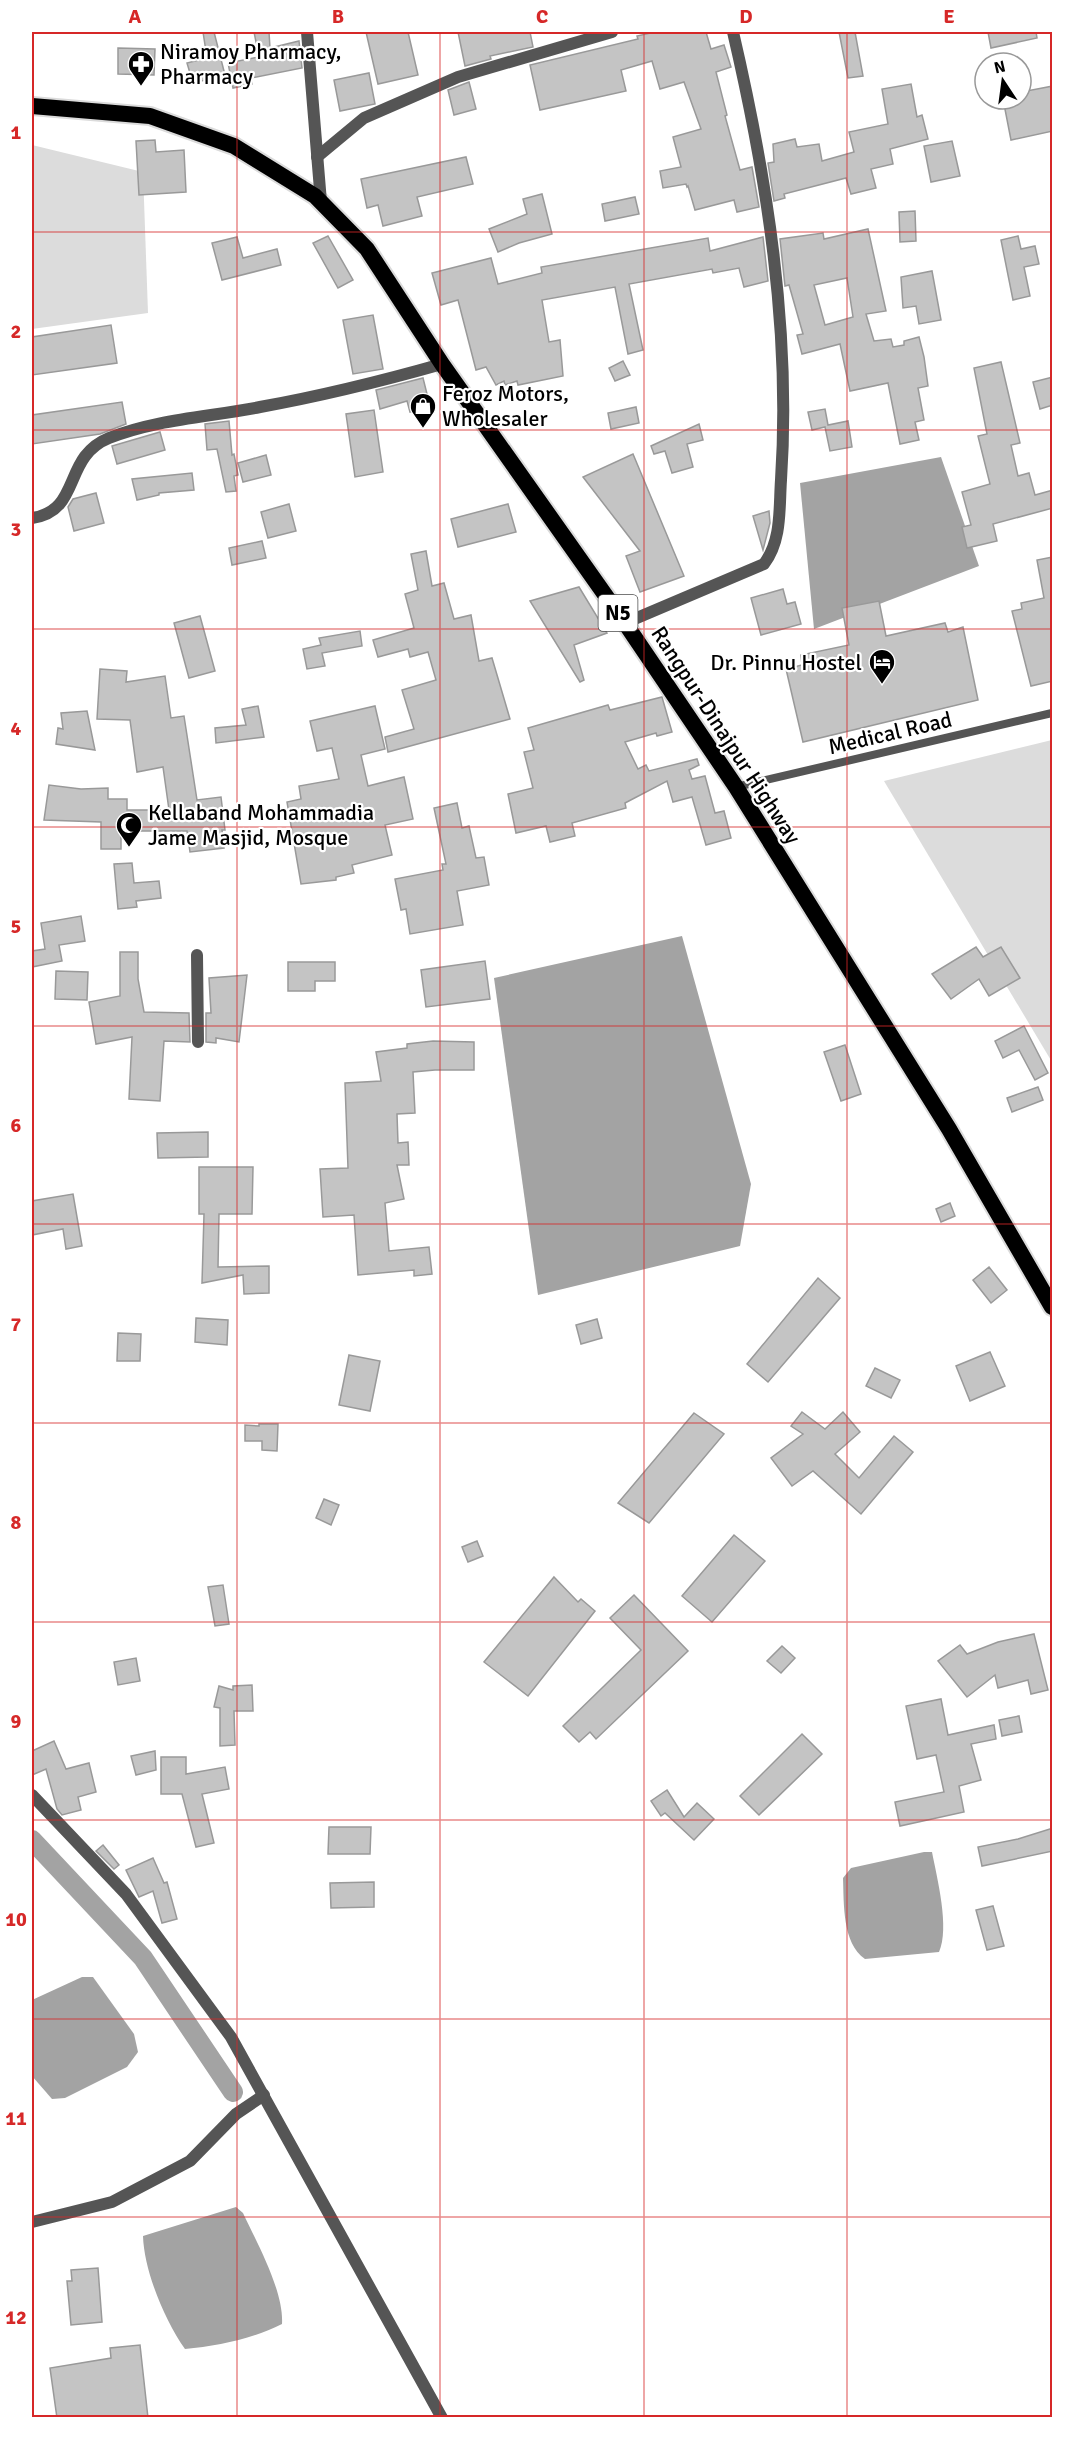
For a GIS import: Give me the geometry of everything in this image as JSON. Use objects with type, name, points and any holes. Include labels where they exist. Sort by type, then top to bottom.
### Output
[{"type":"highway","name":"Rangpur-Dinajpur Highway","points":[[32,106],[150,116],[234,146],[315,196],[367,249],[442,364],[625,622],[736,787],[949,1129],[1053,1307]]},
{"type":"street","points":[[307,32],[321,202]]},
{"type":"street","points":[[317,158],[364,118],[458,77],[612,32]]},
{"type":"street","points":[[625,622],[764,564],[771,555],[777,539],[783,452],[782,336],[766,200],[750,105],[734,32]]},
{"type":"street","points":[[32,518],[43,516],[60,505],[84,454],[108,438],[145,426],[260,407],[382,381],[442,364]]},
{"type":"street","points":[[197,955],[198,1042]]},
{"type":"street","points":[[32,1795],[126,1894],[231,2037],[442,2418]]},
{"type":"street","points":[[32,2222],[112,2202],[190,2161],[236,2114],[264,2095]]},
{"type":"lane","name":"Medical Road","points":[[736,787],[1053,713]]},
{"type":"shaded area","points":[[32,145],[143,172],[148,313],[32,329]]},
{"type":"shaded area","points":[[941,457],[979,566],[814,629],[800,483]]},
{"type":"shaded area","points":[[1052,740],[1052,1062],[884,781]]},
{"type":"shaded area","points":[[682,936],[751,1184],[740,1246],[538,1295],[494,978]]},
{"type":"shaded area","points":[[932,1852],[942,1903],[943,1930],[939,1952],[865,1959],[857,1952],[848,1933],[844,1911],[843,1878],[851,1868]]},
{"type":"shaded area","points":[[82,1977],[93,1977],[134,2034],[138,2052],[127,2067],[65,2098],[52,2099],[32,2076],[32,2000]]},
{"type":"shaded area","points":[[236,2207],[243,2213],[274,2282],[279,2297],[282,2324],[235,2341],[185,2349],[163,2310],[151,2280],[143,2236]]},
{"type":"building","points":[[203,32],[214,32],[225,75],[193,83],[187,63],[207,58]]},
{"type":"building","points":[[254,32],[269,32],[270,48],[299,41],[302,68],[251,78],[252,84],[233,88],[228,63],[259,57]]},
{"type":"building","points":[[366,32],[408,32],[418,75],[378,84]]},
{"type":"building","points":[[458,32],[530,32],[533,47],[490,56],[491,59],[465,66]]},
{"type":"building","points":[[655,32],[706,32],[711,49],[724,45],[731,67],[716,72],[727,115],[725,116],[740,170],[752,167],[759,207],[737,212],[734,200],[695,210],[686,184],[663,188],[660,171],[681,167],[673,137],[701,129],[684,82],[660,89],[652,61],[621,70],[626,91],[540,110],[530,65],[638,39],[637,36]]},
{"type":"building","points":[[839,32],[855,32],[863,76],[848,78]]},
{"type":"building","points":[[988,32],[1036,32],[1037,38],[991,48]]},
{"type":"building","points":[[118,48],[155,49],[154,75],[118,74]]},
{"type":"building","points":[[369,73],[375,104],[340,111],[334,80]]},
{"type":"building","points":[[469,82],[476,109],[454,115],[448,90]]},
{"type":"building","points":[[911,84],[917,117],[922,115],[928,139],[890,149],[893,164],[871,169],[876,188],[851,194],[846,178],[784,194],[785,198],[774,201],[768,163],[774,162],[773,144],[795,139],[797,147],[819,144],[822,161],[854,152],[849,132],[888,124],[882,89]]},
{"type":"building","points":[[1053,86],[1053,131],[1011,140],[1005,111],[1033,111],[1033,90]]},
{"type":"building","points":[[155,140],[156,152],[184,150],[186,192],[139,195],[136,141]]},
{"type":"building","points":[[952,141],[960,176],[931,182],[924,146]]},
{"type":"building","points":[[466,157],[473,184],[417,197],[422,216],[383,226],[378,205],[367,208],[361,179]]},
{"type":"building","points":[[542,194],[552,234],[519,243],[498,252],[489,229],[527,214],[523,199]]},
{"type":"building","points":[[635,197],[639,214],[605,221],[602,204]]},
{"type":"building","points":[[915,211],[916,241],[900,242],[899,212]]},
{"type":"building","points":[[868,229],[886,311],[866,314],[874,341],[891,339],[893,347],[904,345],[904,341],[919,337],[924,357],[928,386],[918,388],[924,420],[915,422],[919,440],[900,444],[888,383],[850,391],[840,344],[802,354],[797,335],[803,334],[789,285],[785,286],[780,239],[823,233],[824,239]],"holes":[[[847,278],[853,317],[825,325],[814,285]]]},
{"type":"building","points":[[328,236],[353,280],[338,288],[313,243]]},
{"type":"building","points":[[1018,236],[1021,249],[1035,246],[1039,264],[1024,267],[1030,296],[1013,300],[1001,240]]},
{"type":"building","points":[[237,237],[243,258],[277,249],[281,265],[222,280],[212,243]]},
{"type":"building","points":[[763,237],[768,281],[744,287],[739,268],[713,273],[712,269],[629,284],[643,350],[628,354],[615,287],[542,300],[549,342],[560,340],[563,376],[518,385],[517,381],[505,385],[504,381],[496,385],[486,367],[476,370],[458,300],[441,305],[432,273],[491,258],[498,284],[542,273],[541,267],[708,238],[710,251]]},
{"type":"building","points":[[932,271],[941,320],[919,324],[916,306],[903,308],[901,277]]},
{"type":"building","points":[[373,315],[383,369],[353,374],[343,320]]},
{"type":"building","points":[[111,325],[117,363],[32,375],[32,337]]},
{"type":"building","points":[[623,361],[630,375],[615,381],[609,368]]},
{"type":"building","points":[[1001,362],[1020,443],[1011,445],[1018,476],[1029,473],[1035,495],[1053,490],[1053,508],[993,524],[997,541],[967,548],[962,527],[971,525],[962,492],[990,484],[978,436],[987,434],[974,368]]},
{"type":"building","points":[[1053,377],[1053,405],[1040,409],[1033,382]]},
{"type":"building","points":[[423,378],[430,406],[410,412],[407,401],[380,409],[376,390]]},
{"type":"building","points":[[122,402],[126,424],[100,434],[32,444],[32,415]]},
{"type":"building","points":[[636,407],[639,423],[611,429],[608,413]]},
{"type":"building","points":[[825,409],[828,425],[848,421],[852,447],[830,451],[825,427],[812,430],[808,412]]},
{"type":"building","points":[[374,410],[383,472],[355,477],[346,414]]},
{"type":"building","points":[[229,421],[232,455],[234,454],[238,475],[234,476],[236,491],[226,492],[217,449],[207,450],[205,424]]},
{"type":"building","points":[[699,424],[703,440],[687,444],[693,467],[672,473],[665,451],[654,454],[651,446]]},
{"type":"building","points":[[160,432],[165,450],[117,464],[112,446]]},
{"type":"building","points":[[633,454],[684,576],[640,592],[626,556],[640,551],[583,477]]},
{"type":"building","points":[[266,455],[271,475],[243,482],[238,463]]},
{"type":"building","points":[[192,473],[194,490],[159,493],[159,495],[137,500],[132,479]]},
{"type":"building","points":[[96,493],[104,523],[74,531],[68,507],[73,499]]},
{"type":"building","points":[[289,504],[296,531],[268,538],[261,512]]},
{"type":"building","points":[[508,504],[516,532],[458,547],[451,519]]},
{"type":"building","points":[[769,511],[770,523],[763,550],[753,516]]},
{"type":"building","points":[[262,541],[266,558],[232,565],[229,548]]},
{"type":"building","points":[[426,551],[432,586],[444,583],[454,619],[471,615],[479,661],[492,658],[510,719],[388,752],[385,737],[414,729],[402,690],[436,680],[428,652],[410,657],[408,649],[378,657],[373,640],[414,628],[405,594],[418,590],[411,554]]},
{"type":"building","points":[[1053,557],[1053,681],[1031,686],[1012,611],[1022,609],[1021,603],[1044,598],[1037,560]]},
{"type":"building","points":[[579,587],[607,633],[574,645],[584,680],[580,682],[530,601]]},
{"type":"building","points":[[783,589],[787,604],[795,602],[801,624],[761,635],[751,598]]},
{"type":"building","name":"Dr. Pinnu Hostel","points":[[879,601],[886,636],[945,623],[948,632],[963,627],[978,700],[803,742],[786,669],[802,665],[801,655],[849,645],[842,608]]},
{"type":"building","points":[[200,616],[215,671],[189,678],[174,623]]},
{"type":"building","points":[[360,631],[362,646],[322,653],[325,666],[307,669],[303,649],[321,645],[319,638]]},
{"type":"building","points":[[100,669],[127,671],[126,682],[165,676],[171,718],[184,716],[197,800],[221,797],[225,830],[222,830],[224,848],[190,852],[187,831],[121,831],[121,849],[101,849],[101,822],[44,820],[49,785],[81,789],[108,788],[108,799],[127,799],[127,810],[169,810],[163,767],[137,772],[130,720],[97,719]]},
{"type":"building","points":[[662,697],[672,732],[657,736],[656,733],[625,742],[638,769],[646,765],[649,771],[697,759],[699,765],[689,770],[692,779],[705,776],[715,813],[724,811],[731,838],[706,845],[692,797],[673,802],[667,781],[625,803],[626,808],[572,823],[575,836],[550,842],[546,826],[516,833],[508,794],[533,788],[524,752],[534,750],[528,728],[608,705],[610,710]]},
{"type":"building","points":[[258,706],[264,737],[216,743],[215,728],[246,725],[242,709]]},
{"type":"building","points":[[375,706],[385,749],[361,755],[368,786],[404,777],[413,819],[385,825],[392,855],[352,865],[354,873],[336,877],[336,880],[301,884],[287,802],[301,799],[299,786],[339,779],[332,748],[317,751],[310,721]]},
{"type":"building","points":[[87,711],[95,750],[56,744],[58,728],[63,729],[61,713]]},
{"type":"building","points":[[457,803],[462,828],[469,826],[476,858],[484,857],[489,885],[457,891],[463,925],[410,934],[406,909],[401,910],[395,879],[443,870],[442,864],[446,864],[434,808]]},
{"type":"building","points":[[132,863],[134,883],[159,881],[161,898],[136,901],[137,907],[118,909],[114,864]]},
{"type":"building","points":[[81,916],[85,941],[59,945],[62,961],[32,967],[32,951],[45,949],[41,923]]},
{"type":"building","points":[[976,947],[983,957],[1001,947],[1020,978],[989,996],[979,979],[951,999],[932,974]]},
{"type":"building","points":[[120,952],[138,952],[138,979],[144,1012],[189,1013],[190,1042],[164,1041],[160,1101],[129,1099],[132,1037],[96,1044],[89,1002],[120,996]]},
{"type":"building","points":[[485,961],[490,999],[426,1007],[421,970]]},
{"type":"building","points":[[288,962],[335,962],[335,981],[315,981],[315,991],[288,991]]},
{"type":"building","points":[[56,971],[88,972],[87,1000],[55,999]]},
{"type":"building","points":[[247,975],[239,1042],[216,1038],[216,1043],[206,1042],[206,1013],[211,1013],[209,978]]},
{"type":"building","points":[[1024,1026],[1048,1073],[1035,1080],[1019,1050],[1003,1058],[995,1041]]},
{"type":"building","points":[[433,1041],[474,1042],[474,1070],[413,1072],[415,1113],[397,1114],[398,1143],[408,1142],[409,1165],[397,1165],[404,1199],[385,1203],[389,1251],[429,1247],[432,1274],[414,1276],[414,1270],[358,1275],[354,1215],[323,1217],[320,1169],[348,1168],[345,1083],[381,1081],[376,1052],[407,1048],[407,1044]]},
{"type":"building","points":[[845,1045],[861,1094],[841,1101],[824,1052]]},
{"type":"building","points":[[1038,1087],[1043,1100],[1012,1112],[1007,1098]]},
{"type":"building","points":[[208,1132],[208,1157],[158,1158],[157,1133]]},
{"type":"building","points":[[199,1167],[253,1167],[252,1214],[219,1214],[218,1267],[269,1266],[269,1293],[244,1294],[243,1275],[202,1283],[204,1214],[199,1214]]},
{"type":"building","points":[[73,1194],[82,1246],[66,1249],[63,1229],[32,1235],[32,1201]]},
{"type":"building","points":[[950,1203],[955,1216],[941,1222],[936,1209]]},
{"type":"building","points":[[989,1267],[1007,1290],[991,1303],[973,1280]]},
{"type":"building","points":[[818,1278],[840,1298],[768,1382],[747,1364]]},
{"type":"building","points":[[196,1318],[228,1320],[227,1345],[195,1342]]},
{"type":"building","points":[[597,1319],[602,1338],[581,1344],[576,1325]]},
{"type":"building","points":[[118,1333],[141,1334],[140,1361],[117,1361]]},
{"type":"building","points":[[990,1352],[1005,1386],[970,1401],[956,1366]]},
{"type":"building","points":[[349,1355],[380,1361],[370,1411],[339,1405]]},
{"type":"building","points":[[875,1368],[900,1380],[891,1398],[866,1386]]},
{"type":"building","points":[[802,1412],[825,1429],[843,1412],[860,1432],[835,1454],[859,1478],[894,1436],[913,1452],[861,1514],[813,1471],[792,1486],[771,1458],[803,1434],[791,1426]]},
{"type":"building","points":[[694,1413],[724,1434],[649,1523],[618,1503]]},
{"type":"building","points":[[259,1424],[278,1424],[277,1451],[262,1450],[262,1441],[245,1441],[245,1425],[259,1426]]},
{"type":"building","points":[[324,1499],[339,1505],[331,1525],[316,1518]]},
{"type":"building","points":[[734,1535],[765,1561],[712,1622],[682,1596]]},
{"type":"building","points":[[477,1541],[483,1556],[468,1562],[462,1547]]},
{"type":"building","points":[[554,1577],[578,1602],[581,1599],[595,1611],[528,1696],[484,1662]]},
{"type":"building","points":[[223,1585],[229,1624],[215,1626],[208,1587]]},
{"type":"building","points":[[634,1595],[688,1651],[596,1739],[590,1732],[579,1742],[563,1726],[641,1650],[610,1618]]},
{"type":"building","points":[[1034,1634],[1048,1690],[1031,1694],[1028,1680],[998,1688],[995,1675],[967,1697],[938,1661],[960,1645],[967,1654],[998,1642]]},
{"type":"building","points":[[782,1646],[795,1658],[781,1673],[767,1661]]},
{"type":"building","points":[[136,1658],[140,1681],[118,1685],[114,1662]]},
{"type":"building","points":[[252,1685],[253,1711],[234,1711],[235,1745],[220,1746],[220,1708],[214,1707],[219,1686],[233,1690],[233,1686]]},
{"type":"building","points":[[941,1699],[948,1735],[994,1725],[996,1739],[971,1744],[981,1780],[959,1786],[964,1812],[900,1826],[895,1802],[944,1792],[936,1755],[917,1759],[906,1706]]},
{"type":"building","points":[[1019,1716],[1022,1732],[1002,1736],[999,1720]]},
{"type":"building","points":[[802,1734],[822,1754],[759,1815],[740,1796]]},
{"type":"building","points":[[54,1741],[66,1769],[89,1763],[96,1792],[78,1797],[81,1810],[62,1815],[57,1809],[46,1769],[32,1775],[32,1751]]},
{"type":"building","points":[[155,1751],[156,1770],[136,1775],[131,1756]]},
{"type":"building","points":[[161,1757],[186,1757],[186,1774],[225,1767],[229,1789],[202,1794],[214,1843],[196,1847],[182,1794],[161,1794]]},
{"type":"building","points":[[667,1790],[684,1817],[697,1803],[714,1819],[694,1840],[665,1813],[661,1816],[651,1801]]},
{"type":"building","points":[[329,1827],[371,1827],[370,1854],[328,1854]]},
{"type":"building","points":[[1053,1828],[1053,1851],[982,1866],[978,1847],[1018,1839]]},
{"type":"building","points":[[103,1845],[119,1865],[114,1869],[96,1851]]},
{"type":"building","points":[[153,1858],[164,1883],[167,1882],[177,1919],[162,1923],[153,1891],[139,1897],[126,1870]]},
{"type":"building","points":[[374,1882],[374,1907],[331,1908],[330,1883]]},
{"type":"building","points":[[993,1906],[1004,1946],[987,1950],[976,1910]]},
{"type":"building","points":[[98,2268],[102,2322],[71,2325],[67,2281],[72,2281],[71,2270]]},
{"type":"building","points":[[140,2345],[148,2418],[57,2418],[50,2368],[111,2358],[110,2348]]},
{"type":"waterway","points":[[32,1840],[143,1958],[233,2092]]},
{"type":"place","name":"Niramoy Pharmacy, Pharmacy","points":[[141,87]]},
{"type":"place","name":"Feroz Motors, Wholesaler","points":[[423,429]]},
{"type":"place","name":"Dr. Pinnu Hostel","points":[[882,685]]},
{"type":"place","name":"Kellaband Mohammadia Jame Masjid, Mosque","points":[[129,848]]}]
